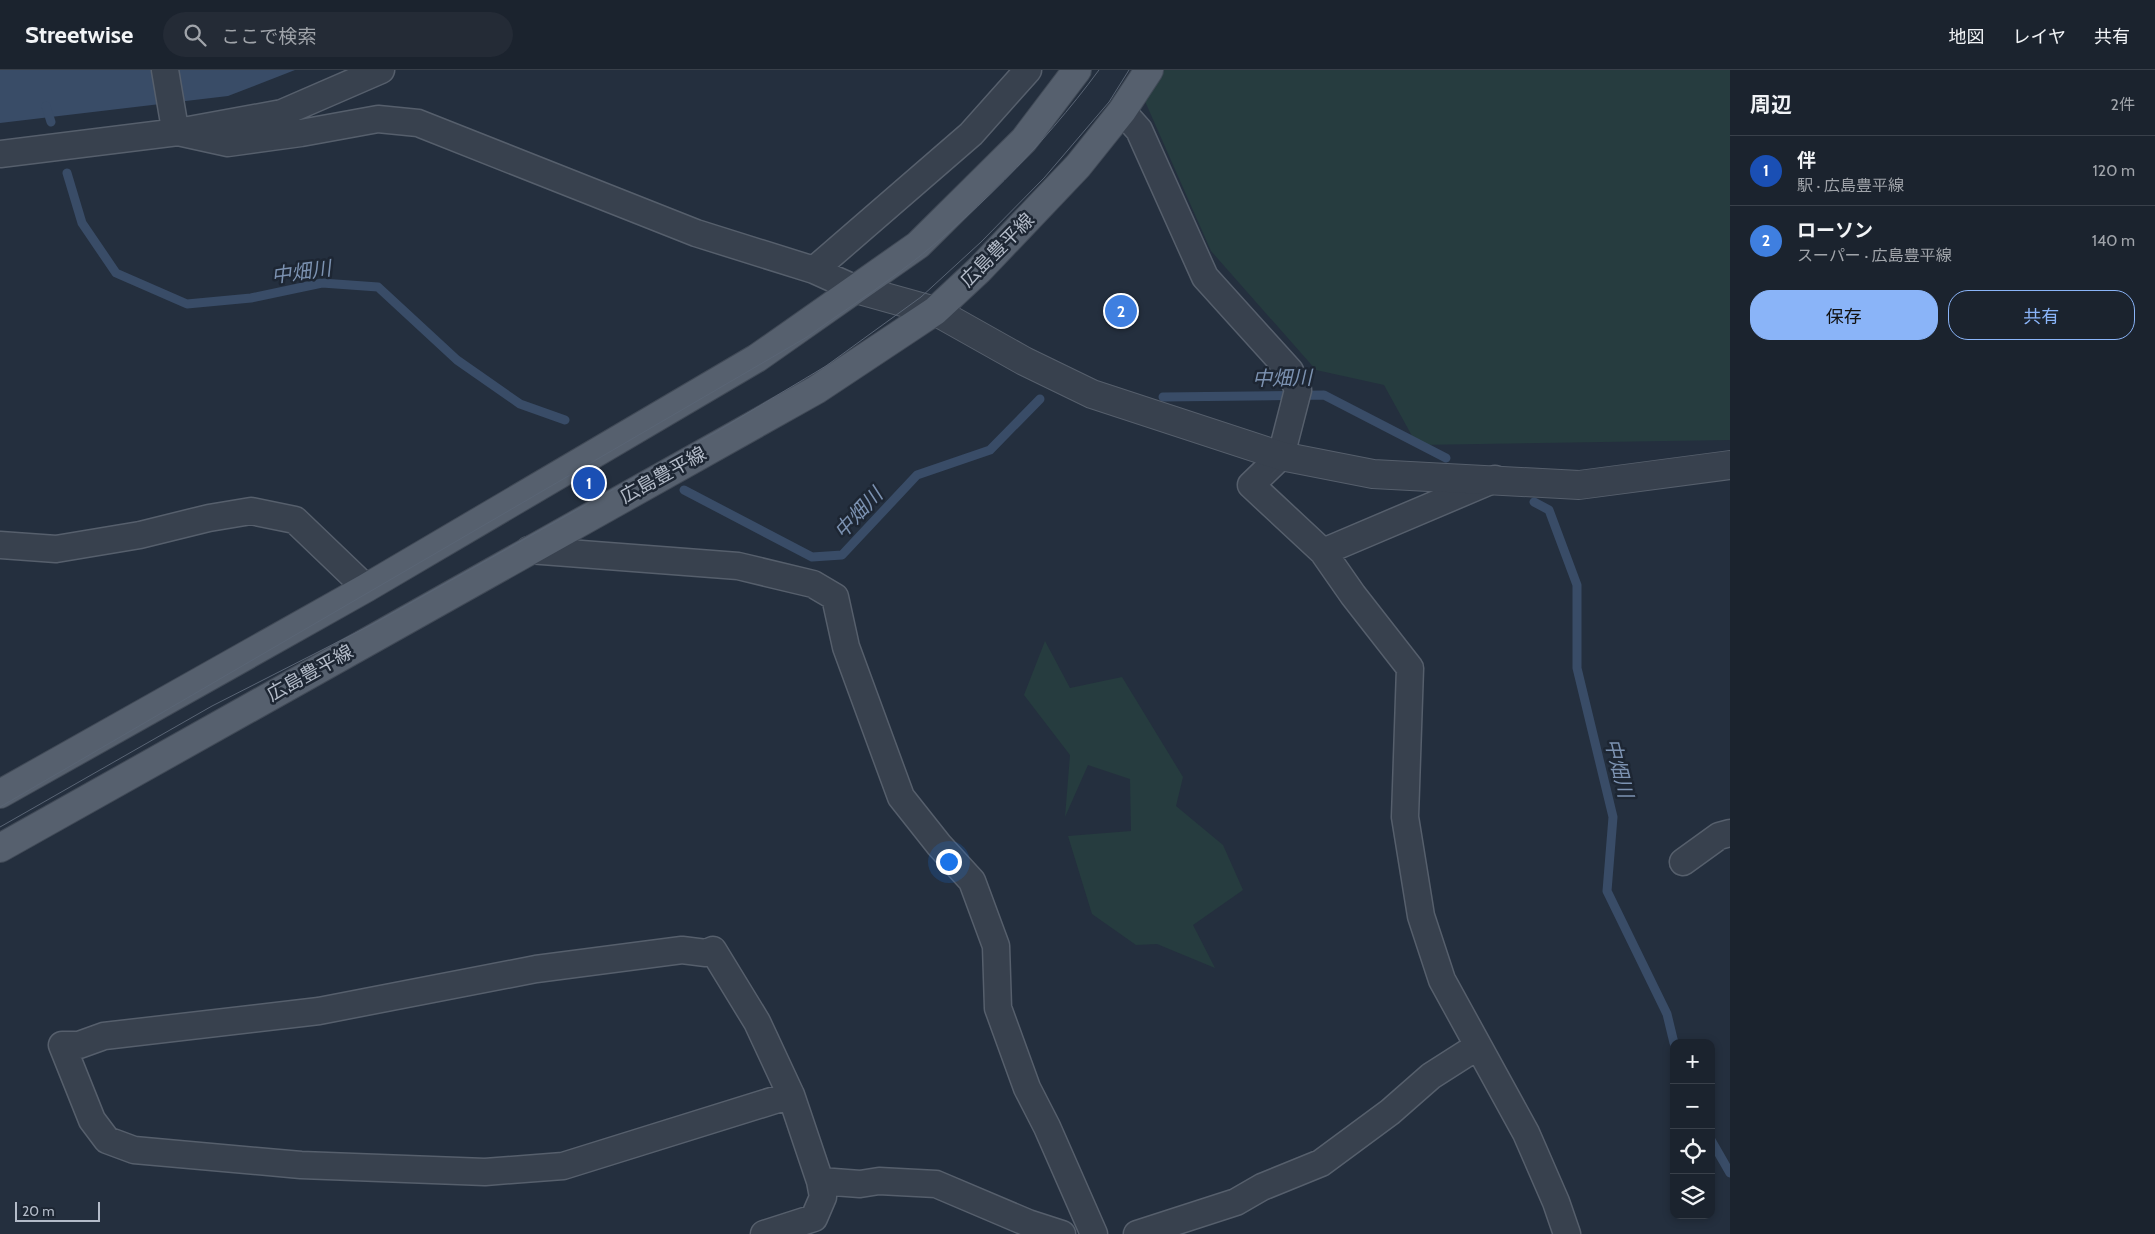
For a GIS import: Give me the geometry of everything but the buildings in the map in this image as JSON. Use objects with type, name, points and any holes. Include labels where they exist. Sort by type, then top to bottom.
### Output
[{"type":"main road","points":[[0,794],[366,588],[757,358],[918,245],[1024,140],[1077,70]]},
{"type":"main road","name":"広島豊平線","points":[[0,848],[816,390],[935,311],[979,270],[1078,166],[1122,111],[1149,70]]},
{"type":"street","points":[[165,70],[176,127]]},
{"type":"street","points":[[0,154],[176,127],[282,114],[381,70]]},
{"type":"street","points":[[814,270],[971,134],[1028,70]]},
{"type":"street","points":[[1122,111],[1139,130],[1205,277],[1290,371],[1298,390],[1281,456],[1250,485],[1323,552],[1353,595],[1410,668],[1405,818],[1421,916],[1442,980],[1526,1134],[1556,1202],[1567,1234]]},
{"type":"street","points":[[176,127],[228,143],[301,133],[378,119],[418,123],[696,233],[814,270],[856,289],[935,311],[1024,361],[1092,394],[1281,456],[1373,474],[1579,485],[1730,465]]},
{"type":"street","points":[[1323,552],[1495,480]]},
{"type":"street","points":[[0,545],[56,549],[140,535],[209,518],[251,511],[295,520],[366,588]]},
{"type":"street","points":[[529,550],[738,566],[813,584],[835,597],[846,647],[900,797],[972,882],[996,946],[998,1008],[1027,1088],[1047,1127],[1094,1234]]},
{"type":"street","points":[[1683,862],[1719,836],[1730,833]]},
{"type":"street","points":[[764,1234],[814,1218],[823,1198],[820,1181],[791,1095],[757,1022],[713,950],[706,953],[682,950],[536,969],[319,1011],[104,1036],[79,1045],[62,1046],[92,1120],[107,1140],[134,1150],[301,1165],[485,1172],[562,1166],[591,1159],[791,1095]]},
{"type":"street","points":[[1137,1234],[1236,1202],[1262,1187],[1321,1163],[1390,1112],[1431,1076],[1478,1046]]},
{"type":"street","points":[[820,1181],[860,1184],[879,1181],[936,1184],[1028,1223],[1062,1234]]},
{"type":"green space","points":[[1164,70],[1730,70],[1730,440],[1417,445],[1384,385],[1316,370],[1211,251],[1144,99]]},
{"type":"green space","points":[[1045,641],[1070,688],[1122,677],[1183,777],[1176,806],[1223,845],[1243,890],[1193,925],[1215,968],[1157,944],[1136,945],[1092,914],[1068,836],[1131,831],[1130,779],[1088,765],[1065,817],[1070,755],[1024,695]]},
{"type":"water","points":[[0,70],[295,70],[228,96],[0,123]]},
{"type":"waterway","name":"中畑川","points":[[46,106],[51,122]]},
{"type":"waterway","name":"中畑川","points":[[67,173],[82,223],[116,273],[187,304],[251,298],[322,283],[378,287],[457,360],[520,404],[565,420]]},
{"type":"waterway","name":"中畑川","points":[[1163,397],[1324,395],[1446,458]]},
{"type":"waterway","name":"中畑川","points":[[684,490],[812,557],[842,555],[917,475],[990,450],[1040,399]]},
{"type":"waterway","name":"中畑川","points":[[1534,502],[1549,510],[1577,585],[1577,668],[1613,817],[1607,891],[1667,1014],[1673,1039]]},
{"type":"waterway","name":"中畑川","points":[[1715,1147],[1730,1173]]},
{"type":"tram line","points":[[0,807],[807,337],[923,254],[978,206],[1054,127],[1099,70]]},
{"type":"tram line","points":[[0,827],[212,706],[373,624],[716,432],[826,366],[921,297],[981,242],[1044,178],[1109,102],[1129,70]]},
{"type":"place","name":"ローソン","points":[[1121,311]]},
{"type":"place","name":"伴","points":[[589,483]]}]
